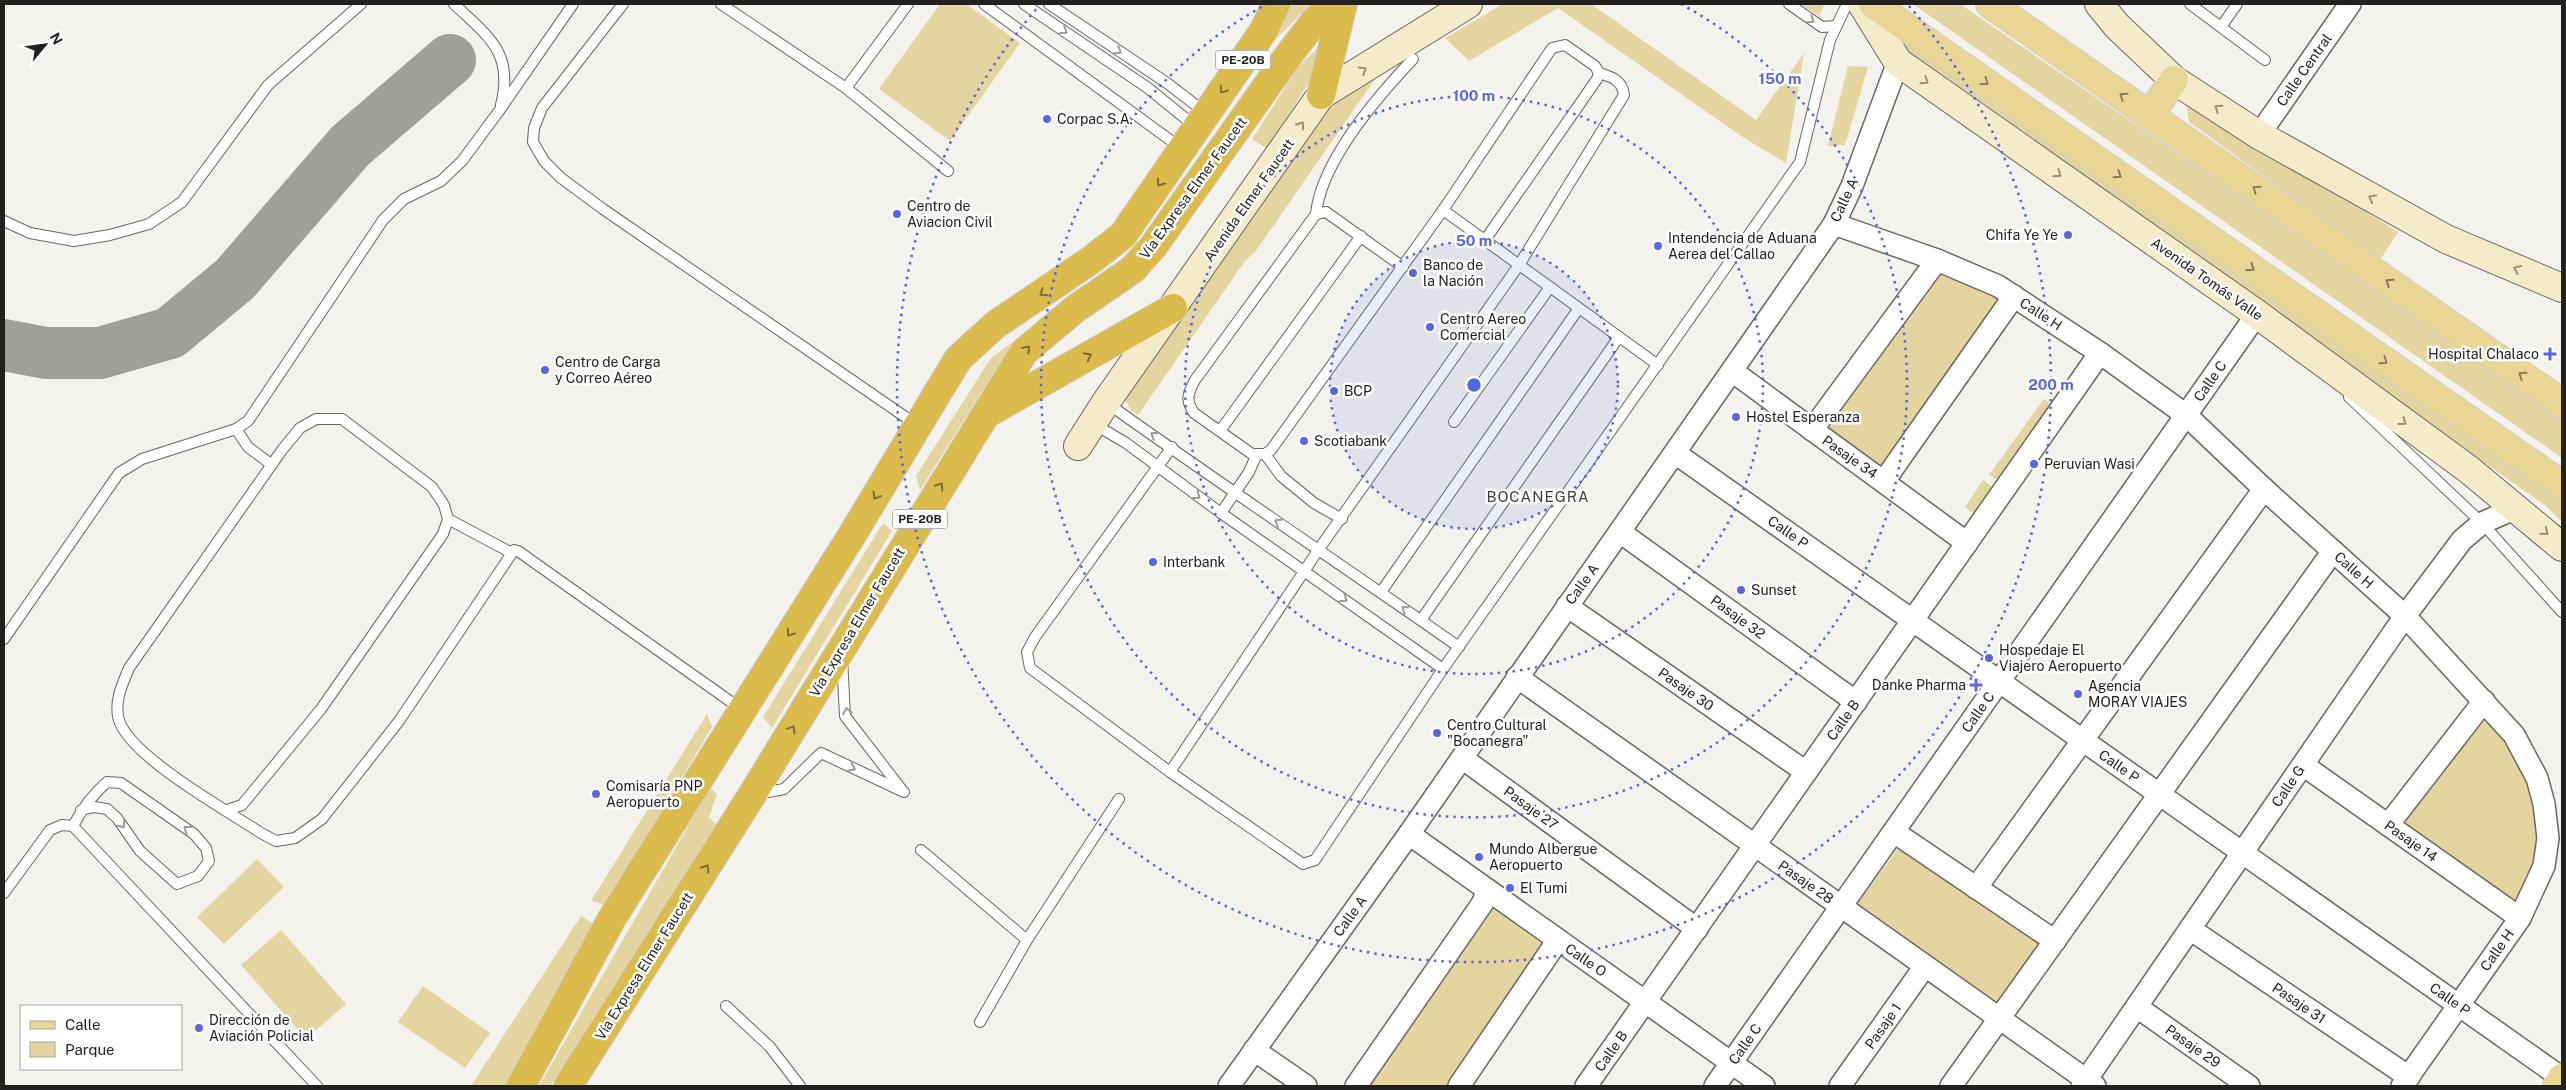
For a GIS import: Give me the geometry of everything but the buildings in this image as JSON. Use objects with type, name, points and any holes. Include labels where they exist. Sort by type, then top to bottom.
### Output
[{"type":"highway","name":"Vía Expresa Elmer Faucett","points":[[522,1086],[611,920],[741,709],[852,535],[958,359],[995,325],[1112,246],[1132,224],[1264,30],[1276,4]]},
{"type":"highway","name":"Vía Expresa Elmer Faucett","points":[[568,1086],[752,796],[1024,352],[1075,308],[1132,270],[1152,248],[1291,52],[1315,21],[1333,4]]},
{"type":"highway","points":[[1322,95],[1343,4]]},
{"type":"highway","points":[[985,415],[1173,308]]},
{"type":"main road","name":"Avenida Elmer Faucett","points":[[1078,446],[1099,412],[1322,95],[1468,4]]},
{"type":"main road","name":"Avenida Tomás Valle","points":[[1862,4],[1898,62],[2257,314],[2468,469],[2562,547]]},
{"type":"main road","points":[[1873,4],[2562,485]]},
{"type":"main road","points":[[1990,4],[2562,403]]},
{"type":"main road","points":[[2100,4],[2117,26],[2174,80],[2259,135],[2446,239],[2562,288]]},
{"type":"main road","points":[[2150,114],[2174,80]]},
{"type":"main road","points":[[2557,1086],[2562,1078]]},
{"type":"street","name":"Calle Central","points":[[2259,135],[2350,4]]},
{"type":"street","name":"Calle A","points":[[1229,1086],[1409,834],[1516,677],[1676,453],[1834,224],[1852,186],[1898,62]]},
{"type":"street","name":"Calle H","points":[[1834,224],[1937,260],[1998,286],[2100,353],[2186,415],[2264,489],[2405,616],[2514,735],[2529,761],[2544,804],[2548,838],[2544,866],[2520,918],[2405,1081]]},
{"type":"street","points":[[1812,430],[1937,260]]},
{"type":"street","points":[[1884,480],[2014,296]]},
{"type":"street","name":"Calle C","points":[[1715,1086],[2257,314]]},
{"type":"street","name":"Calle B","points":[[1586,1086],[2100,353]]},
{"type":"street","name":"Pasaje 34","points":[[1732,371],[1884,480],[1966,543]]},
{"type":"street","name":"Calle P","points":[[1676,453],[2562,1078]]},
{"type":"street","points":[[1976,888],[2264,489]]},
{"type":"street","name":"Calle G","points":[[2088,1084],[2190,928],[2405,616],[2462,540],[2482,523],[2516,508]]},
{"type":"street","name":"Pasaje 32","points":[[1620,532],[1856,702]]},
{"type":"street","points":[[1951,1086],[2333,552]]},
{"type":"street","name":"Pasaje 30","points":[[1567,606],[1806,772]]},
{"type":"street","name":"Pasaje 28","points":[[1516,677],[1925,966],[2088,1084]]},
{"type":"street","points":[[2388,825],[2484,701]]},
{"type":"street","name":"Pasaje 27","points":[[1462,758],[1697,929]]},
{"type":"street","name":"Pasaje 14","points":[[2302,765],[2520,918]]},
{"type":"street","points":[[1894,832],[2055,942]]},
{"type":"street","name":"Calle O","points":[[1409,834],[1764,1086]]},
{"type":"street","points":[[1356,1086],[1482,904],[1488,891]]},
{"type":"street","name":"Pasaje 31","points":[[2190,928],[2405,1081]]},
{"type":"street","points":[[1459,1086],[1558,940]]},
{"type":"street","name":"Pasaje 1","points":[[1840,1086],[1925,966]]},
{"type":"street","name":"Pasaje 29","points":[[2137,1007],[2249,1086]]},
{"type":"street","points":[[1254,1050],[1306,1086]]},
{"type":"lane","points":[[4,221],[30,233],[74,241],[110,235],[149,224],[182,202],[268,85],[362,4]]},
{"type":"lane","points":[[454,4],[489,36],[499,50],[506,78],[500,111]]},
{"type":"lane","points":[[4,639],[119,473],[129,465],[142,459],[236,429],[248,421],[285,369],[383,220],[404,199],[441,181],[462,161],[500,111],[572,4]]},
{"type":"lane","points":[[623,4],[542,108],[534,128],[534,142],[544,161],[561,178],[603,209],[918,426]]},
{"type":"lane","points":[[721,4],[846,88],[948,171]]},
{"type":"lane","points":[[846,88],[908,4]]},
{"type":"lane","points":[[984,4],[1196,131]]},
{"type":"lane","points":[[1024,4],[1148,88],[1196,131]]},
{"type":"lane","points":[[1049,4],[1166,83],[1196,131]]},
{"type":"lane","points":[[1789,4],[1822,27],[1836,26]]},
{"type":"lane","points":[[1172,447],[1035,637],[1027,652],[1030,668],[1170,772],[1303,864],[1315,860],[1443,669],[1800,162],[1830,40],[1847,4]]},
{"type":"lane","points":[[2190,4],[2264,60]]},
{"type":"lane","points":[[2221,27],[2237,4]]},
{"type":"lane","points":[[1170,772],[1319,549],[1342,519],[1518,265],[1624,95],[1623,87],[1614,78],[1599,73],[1595,66],[1565,45],[1557,45],[1552,48],[1443,210],[1272,450],[1261,454],[1252,454],[1194,413],[1188,405],[1188,394],[1195,380],[1316,214],[1318,198],[1327,172],[1390,84],[1413,60]]},
{"type":"lane","points":[[1485,240],[1599,73]]},
{"type":"lane","points":[[1443,210],[1658,365]]},
{"type":"lane","points":[[1316,214],[1326,212],[1403,267]]},
{"type":"lane","points":[[1220,431],[1361,236]]},
{"type":"lane","points":[[1454,422],[1550,287]]},
{"type":"lane","points":[[1382,592],[1579,308]]},
{"type":"lane","points":[[2281,333],[2482,523],[2562,612]]},
{"type":"lane","points":[[1421,620],[1619,337]]},
{"type":"lane","points":[[1099,412],[1172,447],[1235,495],[1319,549],[1459,647]]},
{"type":"lane","points":[[1099,412],[1126,443],[1158,467],[1221,514],[1443,669]]},
{"type":"lane","points":[[227,810],[242,804],[321,709],[443,534],[448,519],[444,505],[432,487],[342,419],[316,419],[300,428],[129,668],[118,693],[118,716],[124,732],[137,748],[227,810],[276,841],[295,838],[322,819],[399,720],[510,552]]},
{"type":"lane","points":[[236,429],[248,447],[272,465]]},
{"type":"lane","points":[[1261,454],[1281,476],[1314,503],[1342,519]]},
{"type":"lane","points":[[1221,514],[1261,454]]},
{"type":"lane","points":[[448,519],[510,552],[518,551],[741,709]]},
{"type":"lane","points":[[752,796],[784,789],[821,753],[904,792],[846,716],[841,648]]},
{"type":"lane","points":[[73,826],[82,810],[93,794],[108,782],[122,783],[194,834],[206,848],[209,861],[198,876],[177,884],[140,851],[117,818],[107,809],[94,807],[82,810]]},
{"type":"lane","points":[[980,1022],[1027,940],[1119,799]]},
{"type":"lane","points":[[4,893],[50,830],[62,825],[73,826],[317,1086]]},
{"type":"lane","points":[[920,850],[1027,940]]},
{"type":"lane","points":[[726,1006],[770,1047],[800,1086]]},
{"type":"green space","points":[[940,4],[966,4],[1020,43],[950,141],[879,89]]},
{"type":"green space","points":[[1292,4],[1311,4],[1277,38]]},
{"type":"green space","points":[[1503,4],[1591,4],[1756,120],[1804,53],[1786,163],[1744,138],[1558,8],[1469,61],[1445,38]]},
{"type":"green space","points":[[1801,4],[1824,4],[1819,16]]},
{"type":"green space","points":[[1913,4],[1960,4],[2562,417],[2562,458]]},
{"type":"green space","points":[[1900,38],[2562,496],[2562,522],[2546,506],[1909,56]]},
{"type":"green space","points":[[1325,41],[1313,76],[1267,149],[1252,139],[1299,66]]},
{"type":"green space","points":[[1848,66],[1868,67],[1845,145],[1828,146]]},
{"type":"green space","points":[[1380,72],[1255,252],[1245,261],[1138,415],[1131,410],[1125,400],[1128,391],[1328,106]]},
{"type":"green space","points":[[2185,97],[2398,232],[2380,260],[2189,122]]},
{"type":"green space","points":[[1941,268],[2002,299],[1884,468],[1827,428]]},
{"type":"green space","points":[[1013,342],[920,490],[916,476],[991,358]]},
{"type":"green space","points":[[2044,399],[2055,407],[2001,482],[1989,475]]},
{"type":"green space","points":[[1983,480],[1995,489],[1977,516],[1965,507]]},
{"type":"green space","points":[[883,523],[892,531],[772,728],[763,717]]},
{"type":"green space","points":[[2485,711],[2533,782],[2540,829],[2533,873],[2515,905],[2401,827]]},
{"type":"green space","points":[[707,714],[712,727],[607,905],[591,901]]},
{"type":"green space","points":[[710,788],[717,794],[709,817],[718,827],[550,1086],[539,1086]]},
{"type":"green space","points":[[1900,846],[2046,945],[2000,1014],[1851,913]]},
{"type":"green space","points":[[257,859],[284,887],[224,944],[197,917]]},
{"type":"green space","points":[[1489,904],[1545,943],[1448,1086],[1366,1086]]},
{"type":"green space","points":[[581,916],[595,925],[506,1086],[471,1086]]},
{"type":"green space","points":[[281,930],[346,1004],[306,1039],[241,965]]},
{"type":"green space","points":[[423,986],[490,1033],[465,1068],[398,1022]]},
{"type":"taxiway","points":[[4,345],[46,353],[100,353],[170,333],[235,279],[350,146],[450,60]]},
{"type":"place","name":"Corpac S.A.","points":[[1047,119]]},
{"type":"place","name":"Centro de Aviacion Civil","points":[[897,214]]},
{"type":"place","name":"Chifa Ye Ye","points":[[2068,235]]},
{"type":"place","name":"Intendencia de Aduana Aerea del Callao","points":[[1658,246]]},
{"type":"place","name":"Banco de la Nación","points":[[1413,273]]},
{"type":"place","name":"Centro Aereo Comercial","points":[[1430,327]]},
{"type":"place","name":"Hospital Chalaco","points":[[2550,354]]},
{"type":"place","name":"Centro de Carga y Correo Aéreo","points":[[545,370]]},
{"type":"place","name":"BCP","points":[[1334,391]]},
{"type":"place","name":"Hostel Esperanza","points":[[1736,417]]},
{"type":"place","name":"Scotiabank","points":[[1304,441]]},
{"type":"place","name":"Peruvian Wasi","points":[[2034,464]]},
{"type":"place","name":"Interbank","points":[[1153,562]]},
{"type":"place","name":"Sunset","points":[[1741,590]]},
{"type":"place","name":"Hospedaje El Viajero Aeropuerto","points":[[1989,658]]},
{"type":"place","name":"Danke Pharma","points":[[1976,685]]},
{"type":"place","name":"Agencia MORAY VIAJES","points":[[2078,694]]},
{"type":"place","name":"Centro Cultural \"Bocanegra\"","points":[[1437,733]]},
{"type":"place","name":"Comisaría PNP Aeropuerto","points":[[596,794]]},
{"type":"place","name":"Mundo Albergue Aeropuerto","points":[[1479,857]]},
{"type":"place","name":"El Tumi","points":[[1510,888]]},
{"type":"place","name":"Dirección de Aviación Policial","points":[[199,1028]]},
{"type":"district","name":"BOCANEGRA","points":[[1538,497]]}]
